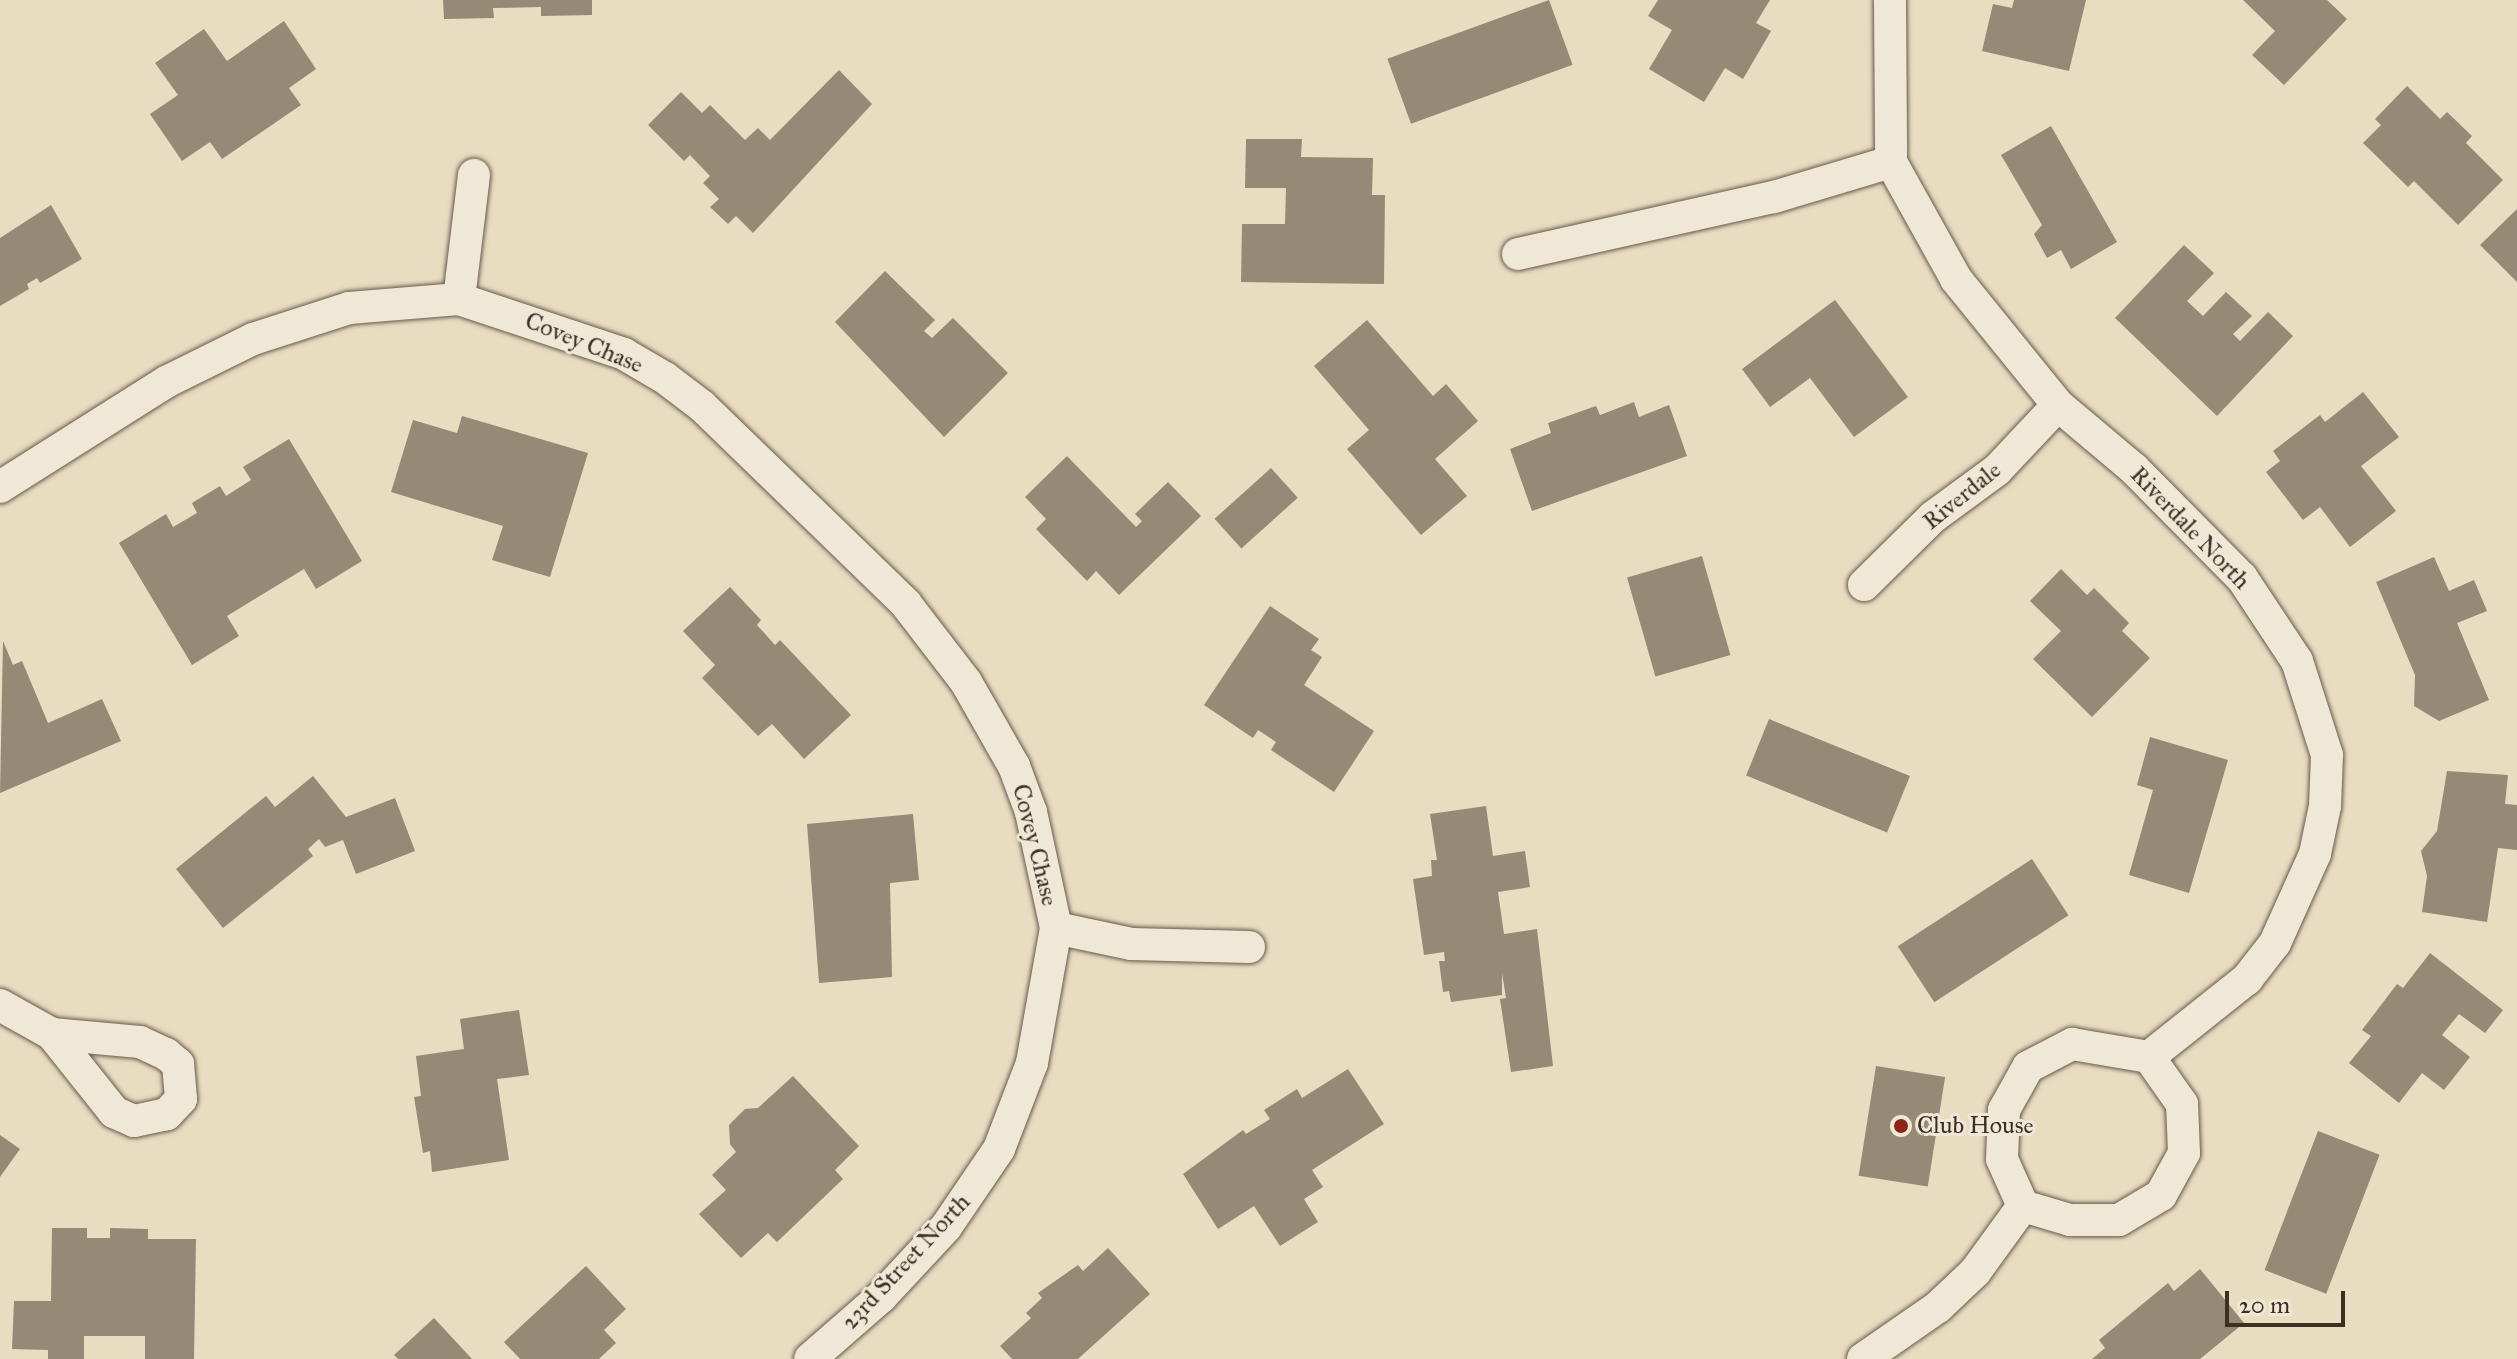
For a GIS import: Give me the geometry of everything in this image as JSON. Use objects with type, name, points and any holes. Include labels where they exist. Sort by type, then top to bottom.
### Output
[{"type":"street","name":"Riverdale North","points":[[1890,0],[1891,162],[1956,279],[2058,405],[2145,479],[2242,578],[2297,661],[2327,755],[2325,806],[2315,854],[2275,943],[2247,979],[2149,1057]]},
{"type":"street","points":[[1518,254],[1774,197],[1891,162]]},
{"type":"street","points":[[459,299],[474,175]]},
{"type":"street","name":"Covey Chase","points":[[0,487],[166,382],[253,339],[349,308],[459,299],[624,354],[665,378],[702,406],[906,604],[966,682],[1014,766],[1031,812],[1056,928]]},
{"type":"street","name":"Riverdale","points":[[1864,585],[1933,517],[1997,470],[2058,405]]},
{"type":"street","points":[[1056,928],[1131,944],[1249,947]]},
{"type":"street","name":"23rd Street North","points":[[810,1359],[881,1297],[946,1227],[999,1149],[1032,1063],[1056,928]]},
{"type":"street","points":[[0,1005],[52,1034]]},
{"type":"street","points":[[2072,1044],[2149,1057],[2182,1104],[2184,1153],[2161,1195],[2119,1220],[2070,1220],[2023,1206],[2002,1159],[2004,1110],[2028,1067],[2072,1044]]},
{"type":"street","points":[[1863,1359],[1938,1307],[1975,1272],[2023,1206]]},
{"type":"building","points":[[443,0],[592,0],[592,15],[541,16],[541,7],[493,8],[494,18],[444,19]]},
{"type":"building","points":[[1549,0],[1573,65],[1411,124],[1387,59]]},
{"type":"building","points":[[1658,0],[1770,0],[1756,23],[1771,31],[1743,79],[1725,68],[1704,102],[1649,69],[1672,30],[1648,16]]},
{"type":"building","points":[[2014,0],[2086,0],[2069,71],[1982,51],[1993,4],[2012,8]]},
{"type":"building","points":[[2243,0],[2327,0],[2347,19],[2284,85],[2252,55],[2275,31]]},
{"type":"building","points":[[284,21],[316,69],[289,88],[301,105],[222,159],[210,142],[182,161],[150,114],[178,95],[155,63],[204,29],[227,61]]},
{"type":"building","points":[[839,70],[872,104],[753,233],[736,216],[728,224],[710,207],[719,199],[703,183],[710,176],[690,155],[684,161],[648,125],[681,92],[702,113],[710,105],[745,140],[758,128],[770,140]]},
{"type":"building","points":[[2407,86],[2440,119],[2447,112],[2472,136],[2466,143],[2503,180],[2458,225],[2414,181],[2408,187],[2363,143],[2381,125],[2375,119]]},
{"type":"building","points":[[2051,126],[2117,242],[2071,269],[2061,250],[2047,258],[2034,234],[2042,225],[2001,155]]},
{"type":"building","points":[[1246,139],[1302,139],[1301,157],[1373,158],[1372,195],[1385,195],[1384,284],[1241,282],[1242,224],[1285,224],[1286,188],[1245,188]]},
{"type":"building","points":[[51,205],[82,259],[40,283],[37,278],[27,284],[29,289],[0,306],[0,238]]},
{"type":"building","points":[[2517,209],[2517,282],[2480,245]]},
{"type":"building","points":[[2184,245],[2214,273],[2187,301],[2203,316],[2226,292],[2252,316],[2233,334],[2240,341],[2268,312],[2293,336],[2217,416],[2115,318]]},
{"type":"building","points":[[885,271],[935,320],[924,331],[932,338],[953,318],[1008,373],[944,437],[835,322]]},
{"type":"building","points":[[1835,300],[1908,397],[1854,437],[1810,378],[1770,407],[1742,369]]},
{"type":"building","points":[[1367,320],[1433,396],[1446,384],[1478,421],[1435,459],[1467,496],[1421,535],[1347,449],[1369,430],[1314,366]]},
{"type":"building","points":[[2363,392],[2399,437],[2361,466],[2396,511],[2350,547],[2320,507],[2303,520],[2266,472],[2280,461],[2273,451],[2320,415],[2325,422]]},
{"type":"building","points":[[1634,402],[1639,417],[1669,405],[1687,456],[1532,511],[1510,449],[1551,433],[1548,423],[1596,406],[1600,415]]},
{"type":"building","points":[[462,416],[588,453],[550,577],[492,560],[503,526],[391,492],[413,420],[457,433]]},
{"type":"building","points":[[289,439],[362,561],[316,589],[304,569],[227,616],[239,636],[192,665],[119,543],[166,514],[173,527],[197,513],[192,503],[220,486],[226,496],[251,480],[243,467]]},
{"type":"building","points":[[1067,456],[1136,527],[1142,521],[1135,514],[1168,482],[1201,516],[1119,595],[1096,571],[1087,581],[1036,529],[1046,519],[1025,497]]},
{"type":"building","points":[[1271,468],[1298,498],[1241,549],[1215,519]]},
{"type":"building","points":[[1702,556],[1730,655],[1655,677],[1627,577]]},
{"type":"building","points":[[2434,557],[2449,591],[2474,580],[2487,611],[2457,623],[2489,700],[2439,721],[2414,706],[2415,675],[2376,582]]},
{"type":"building","points":[[2061,569],[2087,595],[2094,588],[2129,623],[2122,631],[2150,658],[2092,717],[2033,659],[2061,631],[2030,601]]},
{"type":"building","points":[[730,587],[761,620],[757,625],[775,645],[780,640],[851,715],[804,759],[772,724],[758,736],[702,678],[715,665],[683,631]]},
{"type":"building","points":[[1270,606],[1319,639],[1311,650],[1322,657],[1304,685],[1374,731],[1334,792],[1271,750],[1276,742],[1258,730],[1253,738],[1204,705]]},
{"type":"building","points":[[3,641],[13,665],[22,661],[48,723],[102,699],[121,741],[0,793]]},
{"type":"building","points":[[1769,719],[1910,776],[1887,832],[1746,776]]},
{"type":"building","points":[[2150,737],[2228,760],[2189,893],[2129,875],[2153,790],[2137,785]]},
{"type":"building","points":[[2447,771],[2508,775],[2505,804],[2517,805],[2517,850],[2498,848],[2487,922],[2422,912],[2427,876],[2421,851],[2437,831]]},
{"type":"building","points":[[313,776],[346,817],[395,798],[415,851],[356,874],[343,840],[325,847],[319,839],[308,849],[313,856],[223,928],[176,869],[266,796],[275,807]]},
{"type":"building","points":[[1486,806],[1493,856],[1525,851],[1530,887],[1498,892],[1504,934],[1537,929],[1553,1066],[1511,1072],[1500,999],[1506,998],[1502,973],[1502,995],[1451,1002],[1449,991],[1443,992],[1439,961],[1445,961],[1444,952],[1424,955],[1413,879],[1432,876],[1431,860],[1437,860],[1430,814]]},
{"type":"building","points":[[913,814],[919,880],[890,883],[892,977],[819,983],[807,824]]},
{"type":"building","points":[[2032,859],[2068,915],[1934,1002],[1898,946]]},
{"type":"building","points":[[2430,953],[2503,1010],[2485,1033],[2459,1014],[2442,1035],[2470,1057],[2444,1090],[2422,1073],[2399,1103],[2349,1063],[2371,1036],[2362,1030],[2397,984],[2403,988]]},
{"type":"building","points":[[519,1010],[529,1075],[497,1079],[509,1160],[432,1172],[430,1151],[423,1153],[414,1097],[421,1096],[416,1056],[464,1049],[460,1019]]},
{"type":"building","name":"Club House","points":[[1876,1066],[1945,1077],[1928,1187],[1859,1176]]},
{"type":"building","points":[[1348,1069],[1384,1124],[1312,1170],[1323,1187],[1304,1199],[1318,1222],[1280,1246],[1254,1206],[1218,1229],[1183,1174],[1243,1130],[1246,1134],[1270,1119],[1264,1110],[1297,1089],[1302,1098]]},
{"type":"building","points":[[793,1076],[859,1146],[835,1170],[843,1179],[777,1242],[768,1233],[741,1258],[699,1214],[726,1190],[712,1175],[736,1152],[730,1144],[729,1125],[745,1109],[758,1108]]},
{"type":"building","points":[[2318,1131],[2380,1155],[2326,1294],[2265,1270]]},
{"type":"building","points":[[0,1135],[20,1149],[0,1177]]},
{"type":"building","points":[[52,1228],[87,1228],[87,1238],[110,1238],[110,1228],[148,1229],[148,1239],[196,1239],[194,1359],[145,1359],[145,1336],[84,1336],[84,1359],[48,1359],[48,1350],[12,1349],[14,1301],[51,1301]]},
{"type":"building","points":[[1108,1248],[1150,1294],[1078,1359],[1012,1359],[1000,1346],[1031,1318],[1026,1313],[1042,1298],[1038,1293],[1078,1265],[1083,1271]]},
{"type":"building","points":[[586,1266],[626,1309],[604,1330],[616,1343],[599,1359],[520,1359],[504,1342]]},
{"type":"building","points":[[2200,1269],[2244,1323],[2200,1359],[2092,1359],[2105,1348],[2099,1340],[2168,1283],[2174,1291]]},
{"type":"building","points":[[434,1318],[472,1359],[398,1359],[394,1355]]},
{"type":"place","name":"Club House","points":[[1901,1126]]}]
